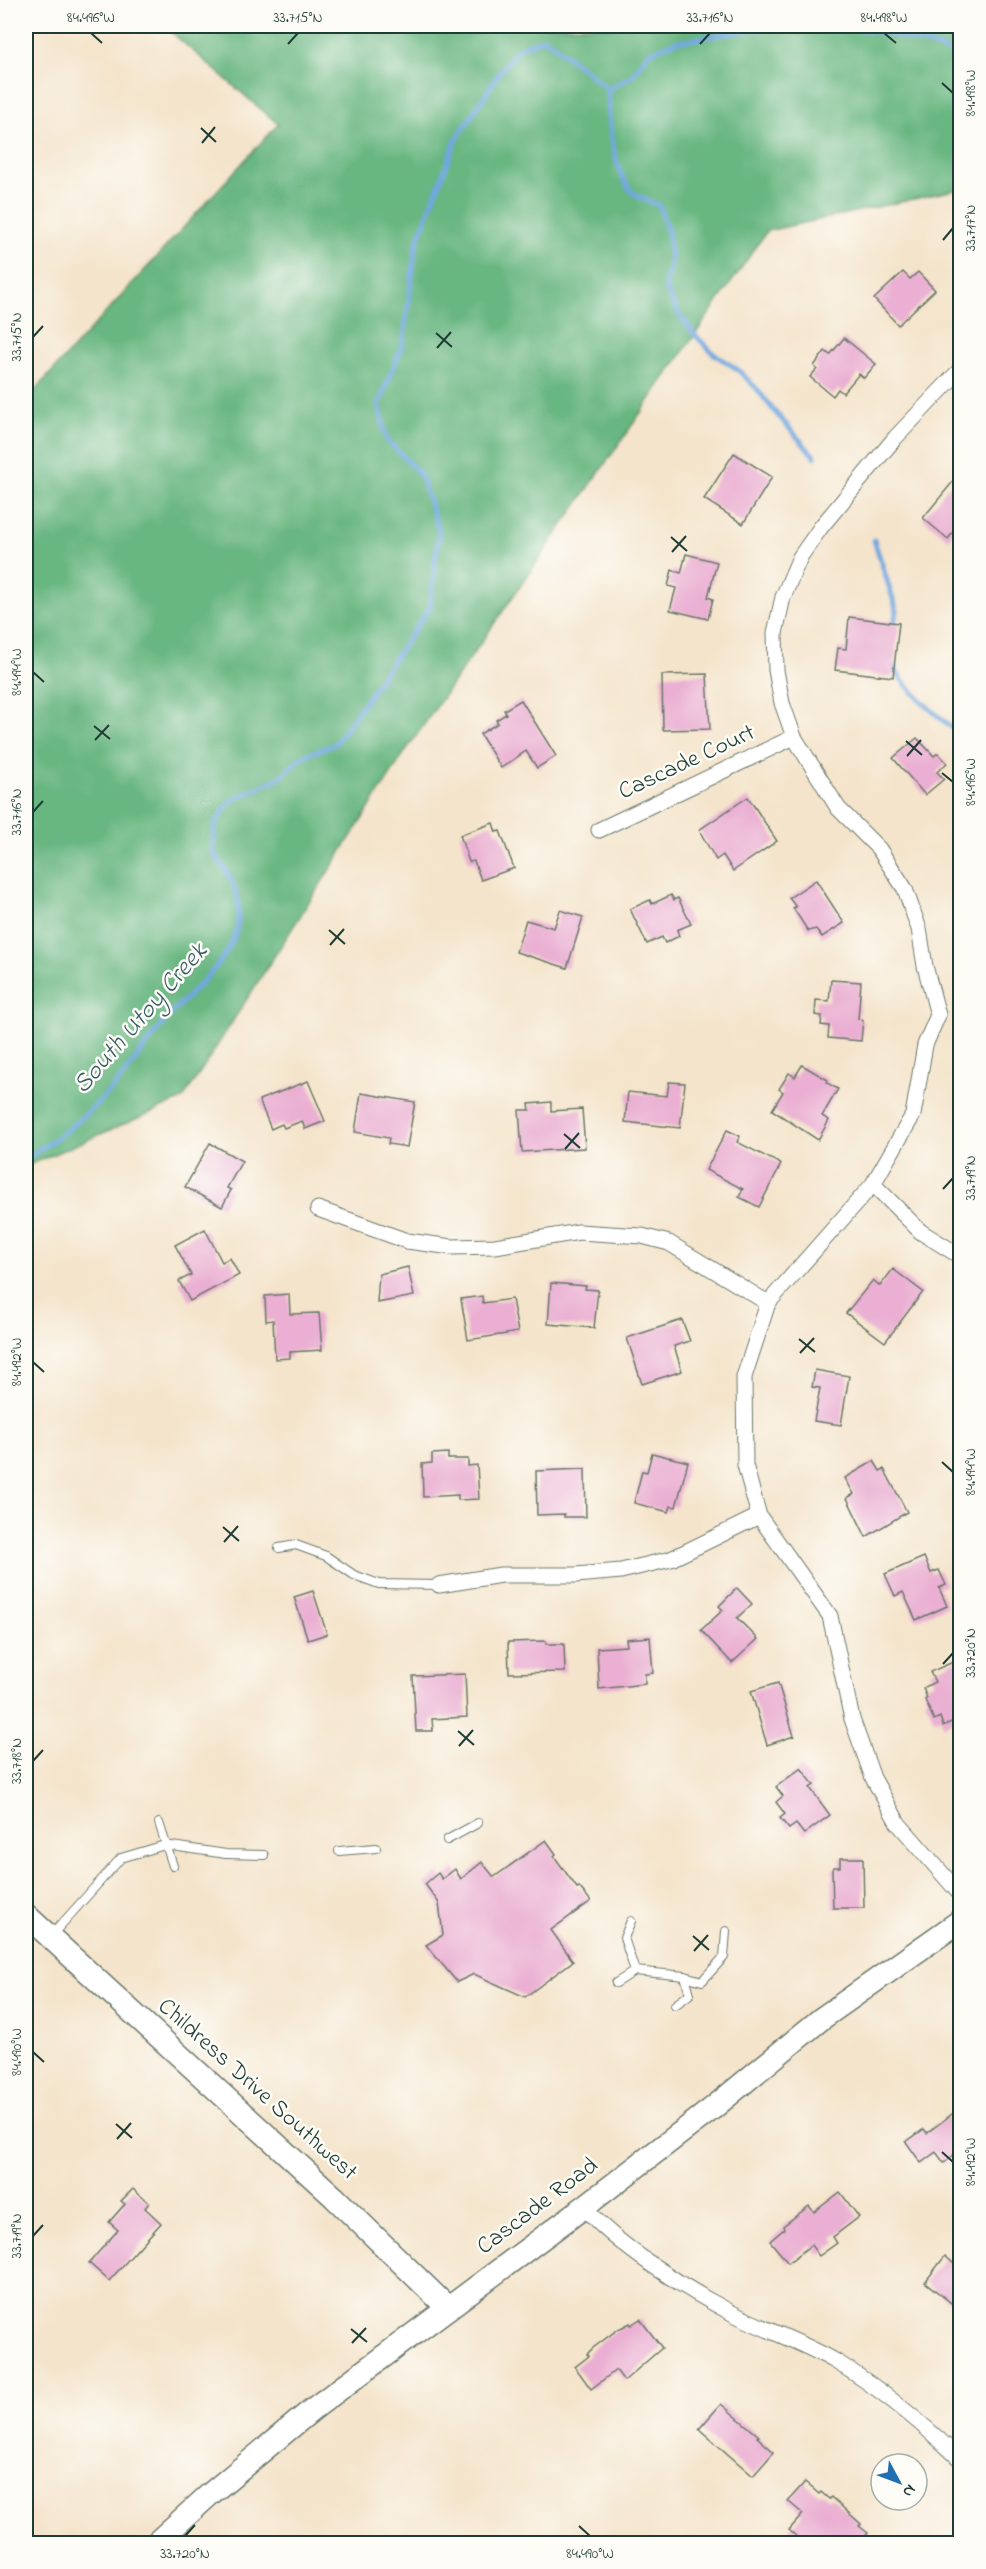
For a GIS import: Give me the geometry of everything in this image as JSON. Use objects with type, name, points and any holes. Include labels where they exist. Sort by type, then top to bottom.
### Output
[{"type":"main road","name":"Childress Drive Southwest","points":[[26,1915],[334,2197],[448,2308]]},
{"type":"main road","name":"Cascade Road","points":[[154,2544],[208,2495],[314,2409],[584,2207],[822,2019],[960,1921]]},
{"type":"street","points":[[960,370],[895,438],[839,505],[800,557],[783,597],[775,633],[776,670],[782,703],[794,737],[838,808],[879,849],[905,889],[919,929],[925,966],[938,1015],[925,1045],[913,1115],[873,1184],[768,1303],[744,1377],[745,1465],[759,1516],[830,1616],[852,1719],[873,1778],[898,1823],[960,1894]]},
{"type":"street","name":"Cascade Court","points":[[599,830],[794,737]]},
{"type":"street","points":[[873,1184],[921,1232],[960,1256]]},
{"type":"street","points":[[318,1209],[407,1241],[452,1247],[495,1246],[579,1232],[642,1236],[669,1243],[768,1303]]},
{"type":"street","points":[[439,1585],[501,1575],[576,1575],[621,1571],[671,1559],[759,1516]]},
{"type":"street","points":[[584,2207],[600,2226],[688,2289],[732,2313],[833,2360],[887,2394],[960,2459]]},
{"type":"lane","points":[[279,1548],[296,1545],[326,1556],[354,1575],[379,1584],[439,1585]]},
{"type":"lane","points":[[159,1823],[173,1866]]},
{"type":"lane","points":[[447,1840],[478,1823]]},
{"type":"lane","points":[[50,1938],[121,1858],[165,1845],[226,1854],[264,1855]]},
{"type":"lane","points":[[339,1851],[376,1848]]},
{"type":"lane","points":[[631,1921],[624,1938],[635,1971]]},
{"type":"lane","points":[[616,1983],[635,1971],[685,1976],[702,1981],[724,1957],[726,1931]]},
{"type":"lane","points":[[675,2005],[690,1994],[685,1976]]},
{"type":"green space","points":[[164,26],[960,26],[960,189],[767,231],[407,749],[183,1099],[26,1166],[26,400],[278,124]]},
{"type":"building","points":[[903,272],[910,279],[918,272],[935,290],[898,325],[874,299]]},
{"type":"building","points":[[844,338],[876,364],[864,378],[859,374],[843,393],[838,389],[833,396],[810,377],[817,369],[814,366],[825,351],[830,355]]},
{"type":"building","points":[[734,453],[772,477],[743,524],[704,499]]},
{"type":"building","points":[[960,473],[960,537],[954,531],[948,539],[923,518]]},
{"type":"building","points":[[686,554],[717,562],[708,597],[713,599],[708,619],[670,610],[676,588],[668,586],[672,570],[681,573]]},
{"type":"building","points":[[849,617],[899,623],[893,677],[835,670],[838,648],[846,649]]},
{"type":"building","points":[[707,674],[710,729],[663,730],[662,675]]},
{"type":"building","points":[[521,700],[556,756],[537,768],[526,751],[501,768],[480,734],[498,723],[496,720],[506,714],[504,710]]},
{"type":"building","points":[[917,738],[934,756],[938,753],[947,763],[937,772],[944,779],[925,795],[893,758]]},
{"type":"building","points":[[748,797],[777,841],[733,871],[723,855],[716,860],[699,830]]},
{"type":"building","points":[[493,823],[496,832],[500,831],[514,868],[481,880],[474,861],[469,862],[460,835]]},
{"type":"building","points":[[816,880],[844,923],[822,937],[816,929],[808,931],[789,898]]},
{"type":"building","points":[[671,895],[674,900],[678,898],[691,924],[677,930],[679,936],[665,943],[662,937],[647,944],[630,909],[650,900],[652,904]]},
{"type":"building","points":[[560,910],[583,917],[567,968],[516,952],[526,920],[554,928]]},
{"type":"building","points":[[831,980],[861,982],[858,1019],[863,1020],[861,1041],[828,1038],[829,1026],[821,1025],[822,1016],[815,1015],[816,1000],[829,1001]]},
{"type":"building","points":[[802,1065],[828,1080],[827,1083],[838,1089],[822,1116],[829,1120],[818,1140],[772,1110],[783,1092],[779,1089],[789,1073],[795,1077]]},
{"type":"building","points":[[308,1081],[325,1121],[305,1129],[302,1121],[284,1128],[282,1124],[271,1129],[259,1100]]},
{"type":"building","points":[[669,1082],[685,1083],[680,1128],[625,1122],[628,1092],[667,1096]]},
{"type":"building","points":[[361,1093],[415,1102],[407,1147],[388,1144],[389,1138],[355,1132]]},
{"type":"building","points":[[551,1102],[551,1111],[582,1109],[585,1148],[522,1152],[519,1110],[530,1110],[529,1104]]},
{"type":"building","points":[[727,1130],[740,1136],[737,1142],[781,1164],[759,1207],[739,1197],[743,1189],[706,1170]]},
{"type":"building","points":[[210,1143],[242,1161],[227,1188],[231,1190],[222,1207],[185,1187]]},
{"type":"building","points":[[205,1229],[222,1262],[230,1258],[239,1275],[190,1301],[179,1281],[191,1275],[175,1245]]},
{"type":"building","points":[[408,1267],[414,1296],[377,1303],[379,1274]]},
{"type":"building","points":[[893,1269],[923,1292],[885,1342],[846,1313],[873,1280],[880,1286]]},
{"type":"building","points":[[551,1283],[586,1286],[585,1289],[598,1290],[594,1328],[548,1324]]},
{"type":"building","points":[[289,1294],[290,1314],[319,1313],[322,1350],[290,1352],[290,1358],[275,1359],[273,1320],[266,1321],[265,1296]]},
{"type":"building","points":[[482,1296],[483,1303],[512,1299],[518,1332],[468,1340],[461,1299]]},
{"type":"building","points":[[682,1320],[690,1341],[674,1346],[682,1371],[642,1384],[627,1338]]},
{"type":"building","points":[[815,1370],[849,1376],[841,1425],[814,1421],[820,1388],[812,1387]]},
{"type":"building","points":[[448,1453],[448,1459],[468,1459],[468,1466],[477,1465],[479,1499],[458,1500],[458,1495],[423,1497],[422,1464],[432,1463],[432,1454]]},
{"type":"building","points":[[652,1453],[688,1462],[676,1507],[671,1506],[669,1512],[634,1503],[642,1471],[647,1472]]},
{"type":"building","points":[[874,1461],[880,1471],[884,1469],[907,1512],[866,1537],[847,1498],[854,1494],[845,1478]]},
{"type":"building","points":[[585,1469],[586,1517],[564,1517],[564,1514],[537,1515],[536,1471]]},
{"type":"building","points":[[924,1557],[931,1573],[939,1570],[946,1585],[939,1588],[947,1606],[916,1620],[903,1592],[895,1596],[885,1574]]},
{"type":"building","points":[[737,1588],[752,1604],[737,1618],[758,1639],[732,1663],[701,1630],[723,1610],[719,1606]]},
{"type":"building","points":[[313,1591],[327,1634],[308,1640],[294,1597]]},
{"type":"building","points":[[650,1637],[653,1673],[645,1674],[645,1684],[599,1689],[597,1648],[627,1646],[626,1639]]},
{"type":"building","points":[[546,1641],[546,1644],[564,1644],[565,1672],[509,1673],[508,1642]]},
{"type":"building","points":[[960,1659],[960,1718],[943,1726],[940,1717],[934,1720],[925,1700],[927,1698],[923,1688],[935,1682],[930,1672]]},
{"type":"building","points":[[465,1674],[467,1717],[432,1719],[433,1731],[416,1731],[413,1676]]},
{"type":"building","points":[[778,1683],[794,1736],[767,1745],[751,1691]]},
{"type":"building","points":[[801,1768],[814,1785],[810,1788],[830,1815],[804,1834],[796,1824],[789,1829],[780,1818],[785,1814],[776,1802],[783,1796],[776,1787]]},
{"type":"building","points":[[546,1840],[556,1854],[554,1856],[577,1888],[579,1887],[591,1901],[551,1930],[573,1961],[525,1997],[474,1974],[457,1982],[426,1945],[443,1935],[439,1903],[425,1884],[438,1873],[442,1879],[455,1869],[461,1879],[482,1862],[494,1877]]},
{"type":"building","points":[[840,1858],[863,1858],[864,1908],[833,1908],[832,1870],[834,1867],[840,1867]]},
{"type":"building","points":[[960,2108],[960,2150],[944,2163],[936,2152],[921,2163],[906,2142],[924,2129],[927,2133]]},
{"type":"building","points":[[133,2189],[149,2203],[145,2208],[161,2223],[109,2281],[89,2263],[118,2230],[109,2222],[125,2204],[121,2201]]},
{"type":"building","points":[[840,2192],[859,2217],[833,2237],[837,2243],[819,2256],[811,2245],[788,2263],[770,2241],[784,2229],[783,2226],[809,2206],[814,2212]]},
{"type":"building","points":[[945,2256],[960,2269],[960,2310],[925,2282]]},
{"type":"building","points":[[640,2319],[662,2348],[624,2381],[616,2370],[591,2389],[575,2367],[589,2356],[587,2354],[593,2348],[617,2330]]},
{"type":"building","points":[[721,2404],[774,2452],[753,2476],[699,2429]]},
{"type":"building","points":[[805,2482],[819,2494],[821,2492],[829,2499],[831,2497],[861,2524],[859,2526],[868,2533],[859,2544],[805,2544],[789,2530],[803,2514],[788,2501]]},
{"type":"waterway","name":"South Utoy Creek","points":[[608,89],[632,76],[648,53],[674,42],[757,29],[793,26]]},
{"type":"waterway","name":"South Utoy Creek","points":[[832,26],[897,36],[945,50],[960,57]]},
{"type":"waterway","name":"South Utoy Creek","points":[[26,1158],[74,1124],[107,1094],[168,1017],[208,976],[226,953],[237,927],[237,896],[230,878],[213,852],[215,824],[230,801],[281,777],[301,757],[335,744],[430,607],[439,531],[420,474],[386,439],[379,404],[403,343],[416,245],[456,140],[501,70],[519,48],[545,38],[608,89]]},
{"type":"waterway","points":[[608,89],[610,128],[620,171],[633,193],[659,205],[668,232],[671,259],[665,287],[677,311],[694,334],[714,354],[737,369],[757,389],[815,457]]},
{"type":"waterway","points":[[874,540],[897,611],[892,629]]},
{"type":"waterway","points":[[892,662],[911,691],[960,734]]}]
